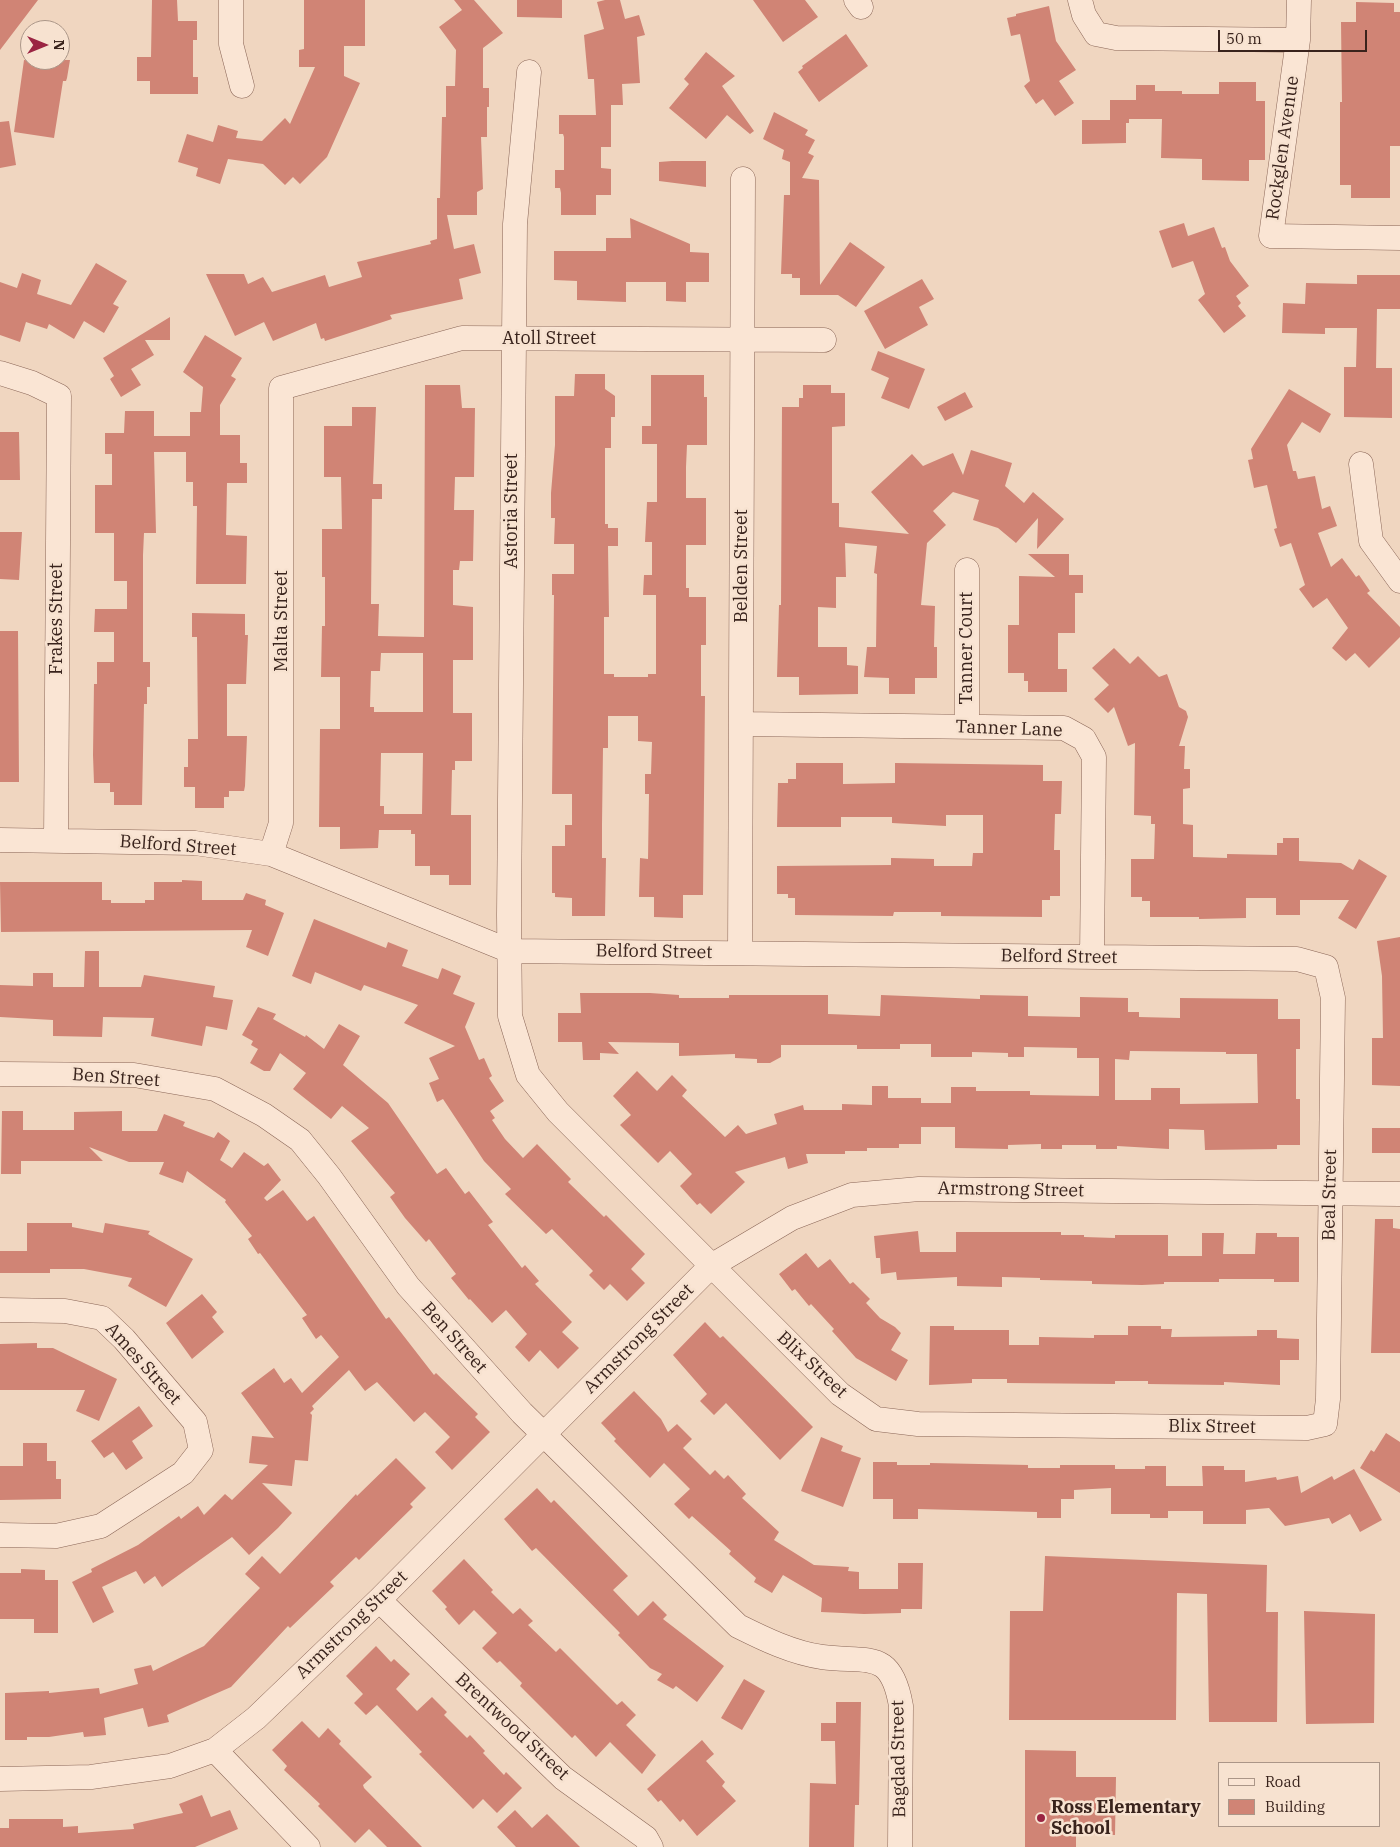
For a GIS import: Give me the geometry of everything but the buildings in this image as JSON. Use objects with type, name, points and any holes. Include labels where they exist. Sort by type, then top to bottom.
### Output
[{"type":"street","points":[[231,0],[231,44],[242,86]]},
{"type":"street","points":[[1080,0],[1084,15],[1096,34],[1116,38],[1298,40]]},
{"type":"street","name":"Rockglen Avenue","points":[[1300,0],[1298,40],[1271,236],[1400,238]]},
{"type":"street","name":"Astoria Street","points":[[510,951],[515,224],[529,72]]},
{"type":"street","name":"Belden Street","points":[[740,953],[743,179]]},
{"type":"street","name":"Atoll Street","points":[[281,388],[462,338],[824,340]]},
{"type":"street","name":"Frakes Street","points":[[0,373],[32,383],[59,396],[56,841]]},
{"type":"street","name":"Malta Street","points":[[271,854],[281,823],[281,388]]},
{"type":"street","points":[[1361,464],[1371,541],[1400,581]]},
{"type":"street","name":"Tanner Court","points":[[967,570],[967,726]]},
{"type":"street","name":"Tanner Lane","points":[[741,724],[1064,728],[1084,739],[1094,757],[1092,957]]},
{"type":"street","name":"Belford Street","points":[[0,840],[195,843],[271,854],[510,951],[1297,959],[1326,967]]},
{"type":"street","name":"Blix Street","points":[[510,951],[510,1016],[528,1075],[558,1112],[840,1394],[876,1418],[918,1424],[1307,1428],[1325,1424]]},
{"type":"street","name":"Beal Street","points":[[1325,1424],[1328,1399],[1333,998],[1326,967]]},
{"type":"street","name":"Ben Street","points":[[0,1074],[134,1075],[215,1089],[264,1115],[300,1140],[329,1176],[408,1286],[543,1436],[738,1626],[771,1642],[822,1657],[857,1658],[877,1662],[890,1672]]},
{"type":"street","name":"Armstrong Street","points":[[0,1780],[91,1777],[170,1766],[215,1750],[256,1718],[378,1600],[711,1266],[792,1218],[852,1195],[919,1189],[1400,1194]]},
{"type":"street","name":"Ames Street","points":[[0,1310],[65,1311],[102,1318],[124,1338],[195,1422],[201,1450],[183,1473],[101,1526],[56,1536],[0,1535]]},
{"type":"street","name":"Brentwood Street","points":[[378,1600],[563,1778],[646,1838],[651,1847]]},
{"type":"street","name":"Bagdad Street","points":[[890,1672],[897,1684],[901,1706],[900,1847]]},
{"type":"street","points":[[215,1750],[308,1847]]},
{"type":"place","name":"Ross Elementary School","points":[[1041,1818]]}]
